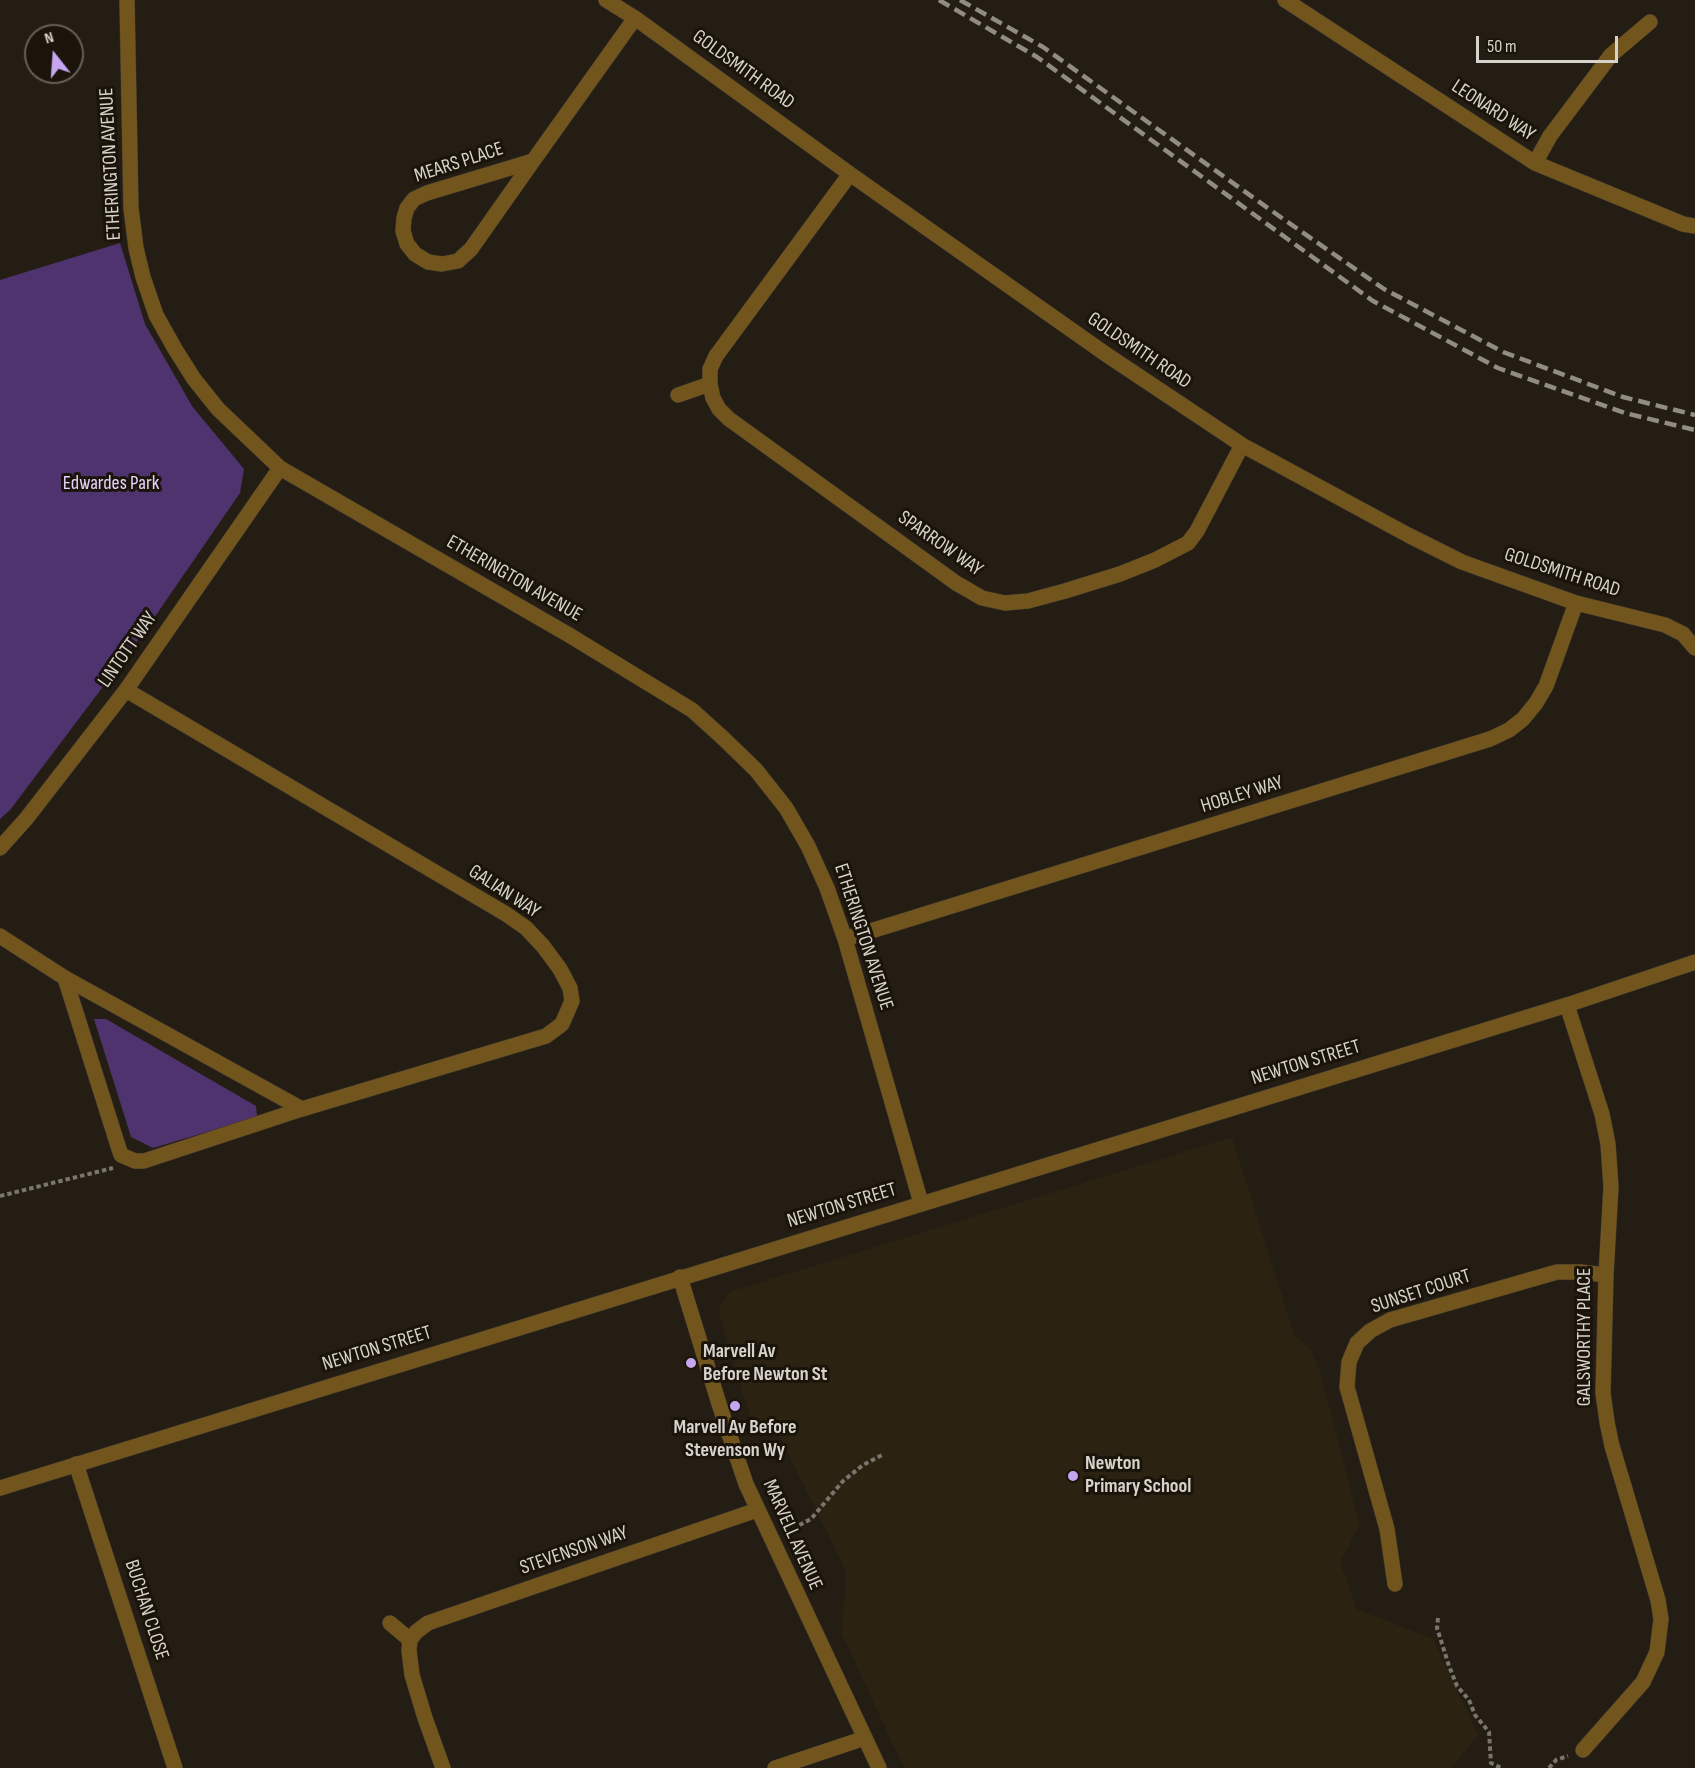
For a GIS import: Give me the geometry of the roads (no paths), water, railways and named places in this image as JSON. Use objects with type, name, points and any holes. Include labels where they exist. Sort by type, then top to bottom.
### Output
[{"type":"street","name":"ETHERINGTON AVENUE","points":[[127,0],[131,208],[136,248],[142,277],[156,315],[194,379],[218,409],[280,468],[558,629],[692,710],[756,771],[786,808],[808,846],[827,888],[845,939],[921,1203]]},
{"type":"street","name":"GOLDSMITH ROAD","points":[[606,0],[635,18],[850,174],[1107,355],[1242,445],[1462,562],[1576,603],[1665,625],[1683,634],[1695,648]]},
{"type":"street","name":"LEONARD WAY","points":[[1285,0],[1304,5],[1535,163],[1683,224],[1695,226]]},
{"type":"street","name":"MEARS PLACE","points":[[533,160],[427,192],[414,199],[407,208],[404,218],[403,231],[407,244],[415,254],[428,262],[442,264],[458,261],[471,249],[635,18]]},
{"type":"street","points":[[1535,163],[1550,136],[1611,55],[1650,22]]},
{"type":"street","points":[[678,395],[710,384],[710,369],[716,356],[850,174]]},
{"type":"street","name":"SPARROW WAY","points":[[710,384],[713,398],[719,409],[729,419],[956,583],[982,598],[1005,603],[1028,601],[1120,574],[1188,543],[1197,531],[1242,445]]},
{"type":"street","name":"LINTOTT WAY","points":[[0,848],[26,819],[126,690],[280,468]]},
{"type":"street","name":"HOBLEY WAY","points":[[845,939],[1490,739],[1509,730],[1536,704],[1546,686],[1576,603]]},
{"type":"street","name":"GALIAN WAY","points":[[65,978],[118,1149],[121,1155],[135,1161],[144,1161],[302,1109],[546,1036],[562,1024],[573,1001],[570,988],[560,969],[543,946],[526,928],[506,914],[126,690]]},
{"type":"street","points":[[0,936],[65,978],[302,1109]]},
{"type":"street","name":"NEWTON STREET","points":[[0,1488],[1567,1005],[1695,962]]},
{"type":"street","name":"GALSWORTHY PLACE","points":[[1567,1005],[1602,1114],[1608,1144],[1611,1187],[1603,1393],[1607,1422],[1658,1600],[1661,1619],[1657,1652],[1643,1682],[1582,1750]]},
{"type":"street","name":"SUNSET COURT","points":[[1395,1584],[1387,1529],[1347,1387],[1349,1362],[1357,1343],[1370,1331],[1390,1320],[1557,1272],[1606,1275]]},
{"type":"street","name":"MARVELL AVENUE","points":[[680,1277],[734,1451],[757,1510],[879,1768]]},
{"type":"street","name":"BUCHAN CLOSE","points":[[76,1464],[175,1768]]},
{"type":"street","name":"STEVENSON WAY","points":[[410,1640],[428,1623],[757,1510]]},
{"type":"street","points":[[390,1623],[410,1640],[412,1675],[443,1768]]},
{"type":"street","points":[[775,1768],[865,1738]]},
{"type":"railway","points":[[939,0],[1037,57],[1373,301],[1498,368],[1625,413],[1695,430]]},
{"type":"railway","points":[[960,0],[1043,47],[1384,289],[1503,352],[1623,397],[1695,415]]},
{"type":"place","name":"Marvell Av Before Newton St","points":[[691,1363]]},
{"type":"place","name":"Marvell Av Before Stevenson Wy","points":[[735,1406]]},
{"type":"place","name":"Newton Primary School","points":[[1073,1476]]},
{"type":"park label","name":"Edwardes Park","points":[[111,484]]}]
